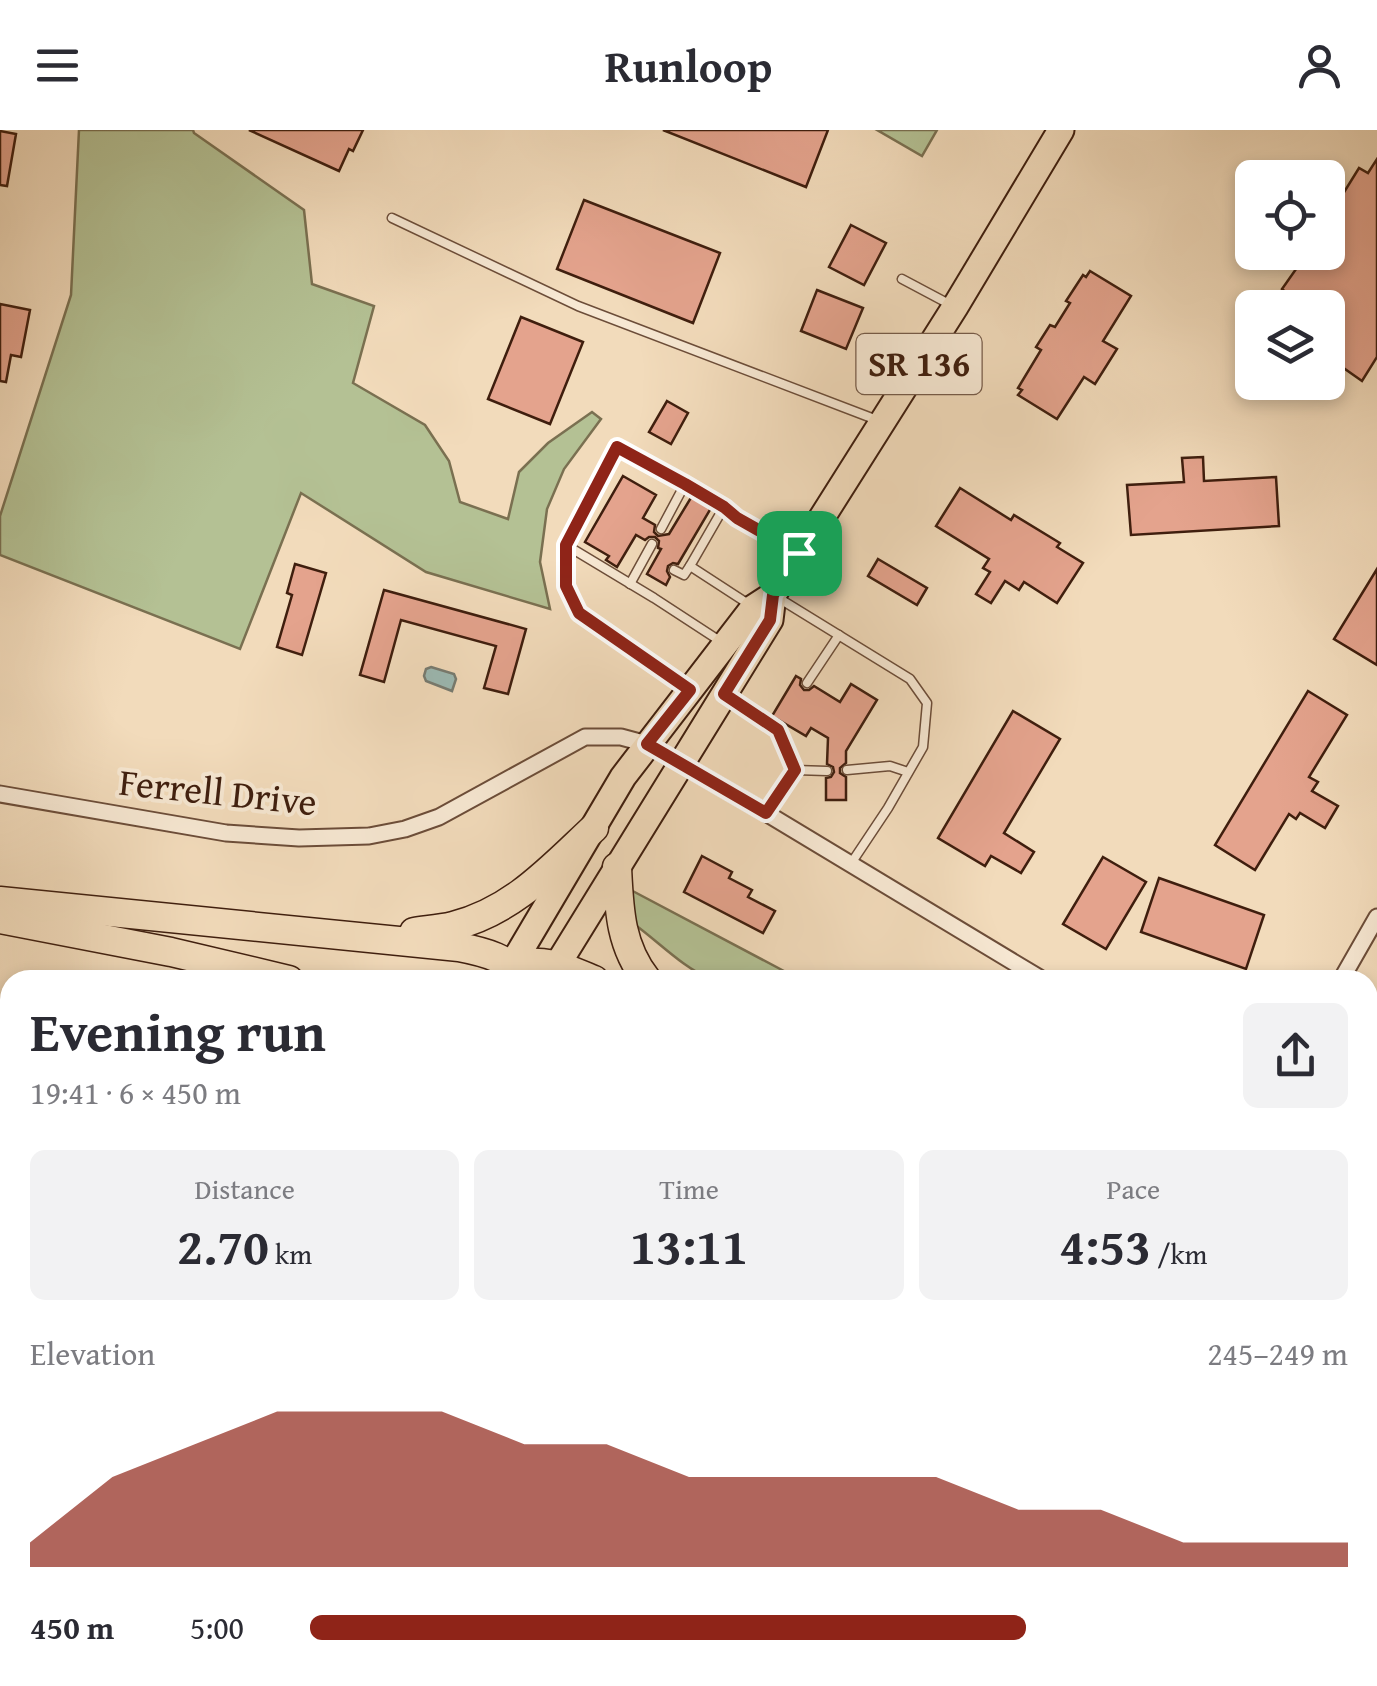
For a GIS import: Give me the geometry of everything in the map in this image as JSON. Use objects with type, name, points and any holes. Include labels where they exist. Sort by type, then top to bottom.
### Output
[{"type":"highway","points":[[337,934],[454,926],[496,910],[529,890],[594,828]]},
{"type":"highway","points":[[618,866],[624,936],[639,970]]},
{"type":"highway","points":[[0,900],[459,947],[489,954],[507,970]]},
{"type":"highway","points":[[0,919],[246,970]]},
{"type":"highway","points":[[523,970],[538,962],[550,970]]},
{"type":"main road","name":"SR 136","points":[[516,970],[624,777],[724,644],[799,553],[955,307],[1061,130]]},
{"type":"main road","name":"SR 136","points":[[554,970],[770,620],[763,601]]},
{"type":"street","name":"Ferrell Drive","points":[[0,794],[226,834],[369,836],[439,817],[585,736],[621,737],[647,744]]},
{"type":"street","points":[[647,744],[1025,970]]},
{"type":"street","points":[[1346,970],[1377,917]]},
{"type":"lane","points":[[392,218],[578,306],[882,422]]},
{"type":"lane","points":[[902,279],[955,307]]},
{"type":"lane","points":[[690,690],[579,613],[566,586],[566,545],[617,447],[799,553]]},
{"type":"lane","points":[[660,528],[685,484]]},
{"type":"lane","points":[[674,503],[684,508]]},
{"type":"lane","points":[[674,570],[684,575],[724,507]]},
{"type":"lane","points":[[666,518],[676,523]]},
{"type":"lane","points":[[704,519],[714,525]]},
{"type":"lane","points":[[694,536],[704,541]]},
{"type":"lane","points":[[630,584],[651,556],[652,544]]},
{"type":"lane","points":[[566,545],[724,644]]},
{"type":"lane","points":[[684,554],[692,563],[838,636],[910,679],[927,704],[922,747],[850,866]]},
{"type":"lane","points":[[808,682],[838,636]]},
{"type":"lane","points":[[724,694],[781,726],[795,770]]},
{"type":"lane","points":[[846,770],[890,766],[908,772]]},
{"type":"lane","points":[[795,770],[827,771]]},
{"type":"lane","points":[[766,813],[795,770]]},
{"type":"green space","points":[[79,130],[193,130],[304,210],[312,284],[374,306],[353,383],[425,425],[449,461],[460,502],[508,519],[519,472],[548,443],[592,412],[601,419],[564,469],[547,509],[540,562],[550,609],[426,572],[301,493],[240,649],[0,555],[0,516],[71,295]]},
{"type":"green space","points":[[877,130],[937,130],[922,156]]},
{"type":"green space","points":[[627,888],[782,970],[693,970],[634,924]]},
{"type":"water","points":[[426,669],[454,674],[452,691],[426,681]]},
{"type":"building","points":[[249,130],[363,130],[339,171]]},
{"type":"building","points":[[663,130],[828,130],[806,187]]},
{"type":"building","points":[[0,131],[16,134],[7,186],[0,185]]},
{"type":"building","points":[[1377,159],[1377,357],[1362,381],[1345,369],[1345,290],[1282,289],[1295,270],[1345,270],[1345,191],[1359,168],[1368,173]]},
{"type":"building","points":[[584,200],[720,253],[693,323],[557,269]]},
{"type":"building","points":[[851,225],[886,243],[864,285],[829,267]]},
{"type":"building","points":[[1090,271],[1131,296],[1103,341],[1117,349],[1095,384],[1084,377],[1057,419],[1018,395],[1022,390],[1018,388],[1041,350],[1036,347],[1050,325],[1055,327],[1070,303],[1066,301]]},
{"type":"building","points":[[817,290],[863,308],[846,349],[801,331]]},
{"type":"building","points":[[0,304],[30,310],[21,357],[11,355],[6,382],[0,381]]},
{"type":"building","points":[[521,317],[583,342],[550,424],[488,399]]},
{"type":"building","points":[[667,401],[688,413],[671,444],[649,432]]},
{"type":"building","points":[[1203,457],[1204,481],[1276,477],[1279,526],[1131,535],[1127,485],[1184,482],[1182,458]]},
{"type":"building","points":[[623,476],[656,495],[643,518],[655,525],[658,536],[669,534],[692,496],[711,508],[678,564],[668,566],[670,577],[666,585],[647,574],[661,549],[655,537],[645,540],[636,535],[617,567],[606,560],[609,556],[585,542]]},
{"type":"building","points":[[960,488],[1011,520],[1014,515],[1060,543],[1057,547],[1083,563],[1057,603],[1024,582],[1019,590],[1005,581],[991,603],[976,594],[990,572],[983,568],[989,559],[936,526]]},
{"type":"building","points":[[878,559],[927,588],[917,605],[868,576]]},
{"type":"building","points":[[295,564],[326,573],[302,655],[277,647],[292,595],[287,593]]},
{"type":"building","points":[[1377,569],[1377,665],[1334,639]]},
{"type":"building","points":[[384,590],[526,629],[508,694],[484,688],[496,646],[401,620],[384,682],[360,675]]},
{"type":"building","points":[[796,676],[804,690],[814,686],[840,702],[851,684],[877,700],[840,768],[846,777],[846,800],[826,800],[826,778],[834,772],[827,764],[828,738],[811,728],[806,736],[772,716]]},
{"type":"building","points":[[1308,691],[1347,715],[1309,777],[1318,782],[1312,791],[1338,806],[1325,828],[1300,813],[1296,819],[1289,814],[1255,870],[1215,845]]},
{"type":"building","points":[[1013,711],[1060,739],[1004,833],[1034,852],[1021,873],[991,856],[985,866],[938,838]]},
{"type":"building","points":[[702,856],[732,872],[729,878],[752,890],[748,897],[775,911],[763,933],[684,892]]},
{"type":"building","points":[[1103,857],[1146,882],[1106,949],[1063,924]]},
{"type":"building","points":[[1159,878],[1264,915],[1246,969],[1141,932]]},
{"type":"route","points":[[617,447],[799,553],[773,595],[770,620],[724,694],[778,730],[795,770],[766,813],[647,744],[690,690],[579,613],[566,586],[566,545],[617,447]]}]
